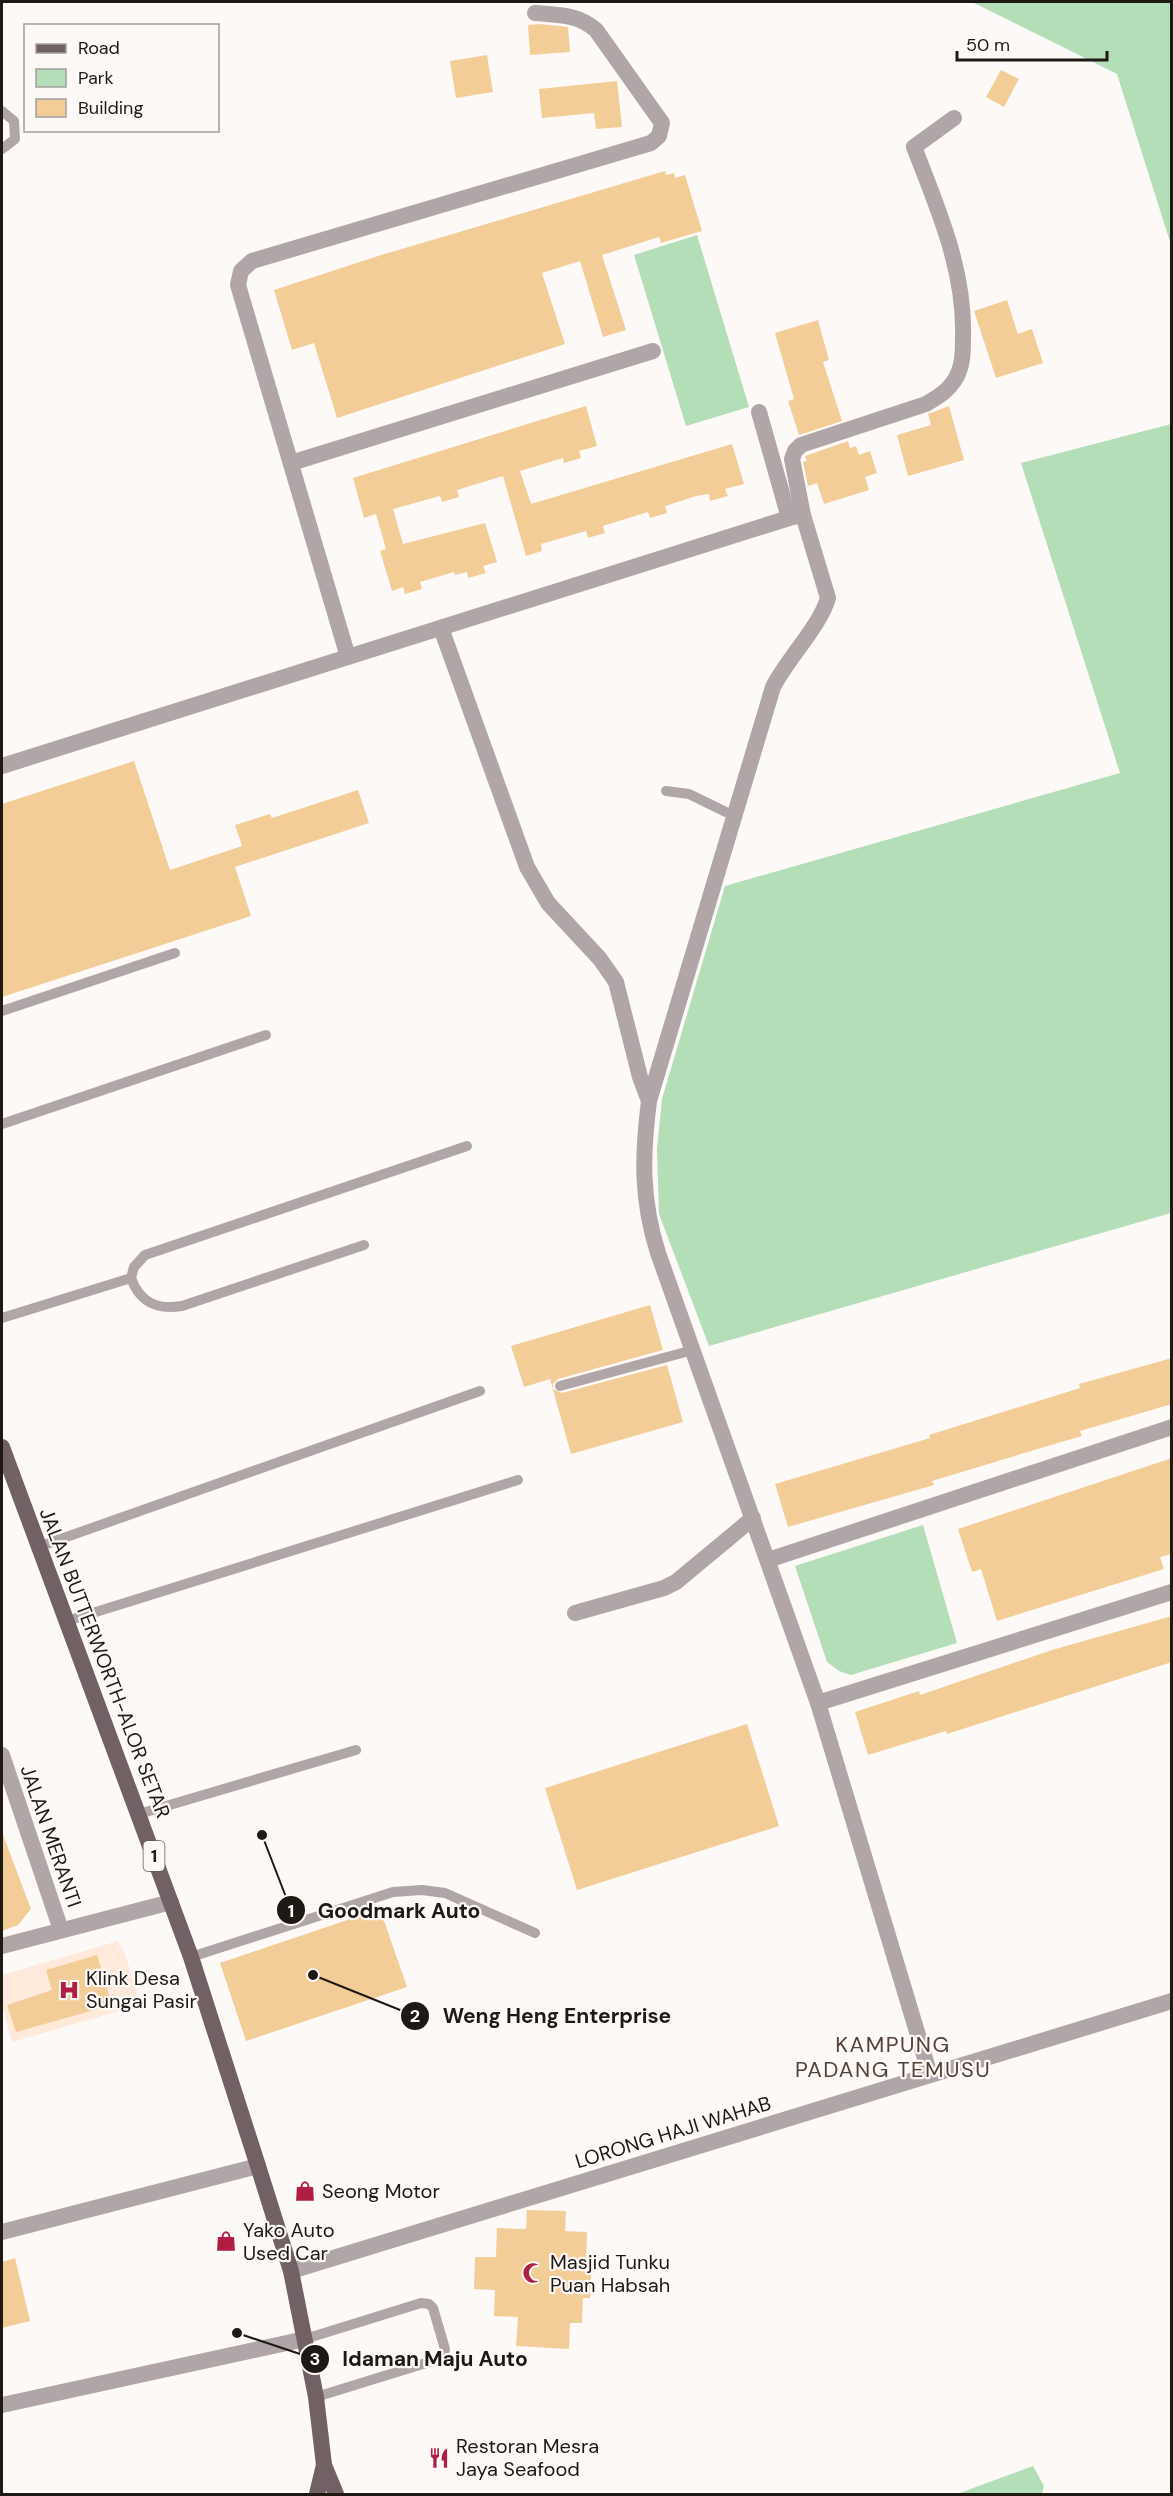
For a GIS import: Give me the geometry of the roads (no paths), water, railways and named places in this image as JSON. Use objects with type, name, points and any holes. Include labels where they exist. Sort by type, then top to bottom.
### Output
[{"type":"main road","name":"JALAN BUTTERWORTH-ALOR SETAR","points":[[2,1447],[191,1957],[291,2271]]},
{"type":"main road","name":"1","points":[[291,2271],[316,2397],[324,2465],[336,2494]]},
{"type":"main road","name":"1","points":[[317,2494],[324,2465]]},
{"type":"street","points":[[348,657],[238,285],[241,272],[252,261],[651,143],[659,136],[662,123],[596,30],[587,22],[567,15],[535,13]]},
{"type":"street","points":[[796,517],[792,459],[801,445],[926,404],[944,394],[955,380],[963,362],[964,312],[956,260],[914,147],[954,118]]},
{"type":"street","points":[[291,463],[653,351]]},
{"type":"street","points":[[759,412],[796,517],[828,598],[825,611],[794,651],[773,687],[650,1101],[643,1150],[648,1220],[818,1703],[930,2075]]},
{"type":"street","points":[[2,766],[796,517]]},
{"type":"street","points":[[441,628],[527,867],[548,903],[600,959],[616,982],[640,1077],[650,1101]]},
{"type":"street","points":[[768,1560],[1172,1427]]},
{"type":"street","points":[[574,1613],[670,1585],[753,1518]]},
{"type":"street","points":[[818,1703],[1172,1592]]},
{"type":"street","name":"JALAN MERANTI","points":[[2,1755],[61,1930]]},
{"type":"street","points":[[2,1946],[171,1902]]},
{"type":"street","name":"LORONG HAJI WAHAB","points":[[291,2271],[1172,2001]]},
{"type":"street","points":[[2,2232],[258,2166]]},
{"type":"street","points":[[2,2405],[305,2339]]},
{"type":"lane","points":[[2,111],[14,121],[15,140],[2,149]]},
{"type":"lane","points":[[666,791],[689,794],[734,816]]},
{"type":"lane","points":[[2,1011],[175,953]]},
{"type":"lane","points":[[2,1124],[266,1035]]},
{"type":"lane","points":[[364,1245],[182,1306],[163,1309],[146,1302],[136,1291],[131,1278],[134,1267],[145,1255],[467,1146]]},
{"type":"lane","points":[[2,1318],[131,1278]]},
{"type":"lane","points":[[560,1386],[693,1350]]},
{"type":"lane","points":[[38,1547],[480,1391]]},
{"type":"lane","points":[[67,1621],[518,1480]]},
{"type":"lane","points":[[139,1814],[356,1750]]},
{"type":"lane","points":[[191,1957],[393,1892],[422,1890],[445,1893],[535,1933]]},
{"type":"lane","points":[[305,2339],[421,2303],[429,2304],[433,2308],[445,2349],[444,2356],[439,2360],[316,2397]]},
{"type":"place","name":"Goodmark Auto","points":[[262,1835]]},
{"type":"place","name":"Weng Heng Enterprise","points":[[313,1975]]},
{"type":"place","name":"Klink Desa Sungai Pasir","points":[[69,1990]]},
{"type":"place","name":"Seong Motor","points":[[305,2191]]},
{"type":"place","name":"Yako Auto Used Car","points":[[226,2241]]},
{"type":"place","name":"Masjid Tunku Puan Habsah","points":[[533,2273]]},
{"type":"place","name":"Idaman Maju Auto","points":[[237,2333]]},
{"type":"place","name":"Restoran Mesra Jaya Seafood","points":[[439,2458]]},
{"type":"district","name":"KAMPUNG PADANG TEMUSU","points":[[893,2056]]}]
